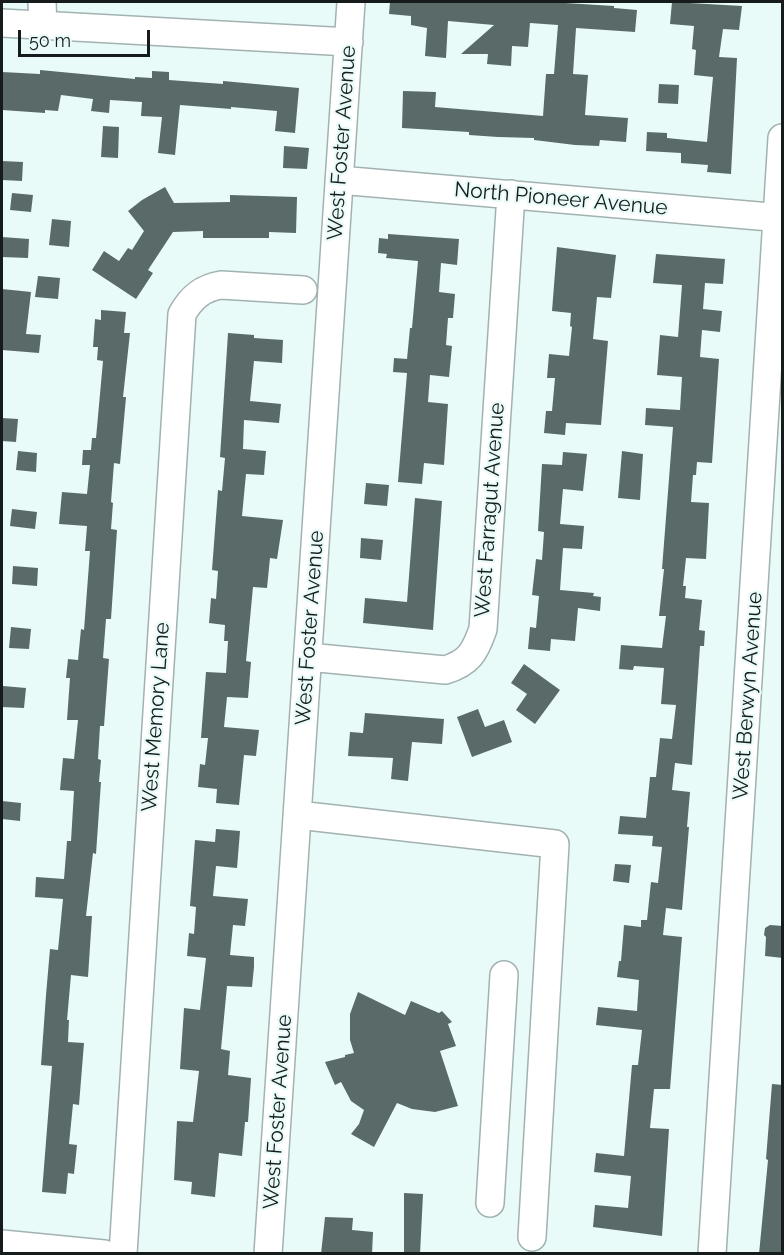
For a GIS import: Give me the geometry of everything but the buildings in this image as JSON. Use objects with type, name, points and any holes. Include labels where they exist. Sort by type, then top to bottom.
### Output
[{"type":"street","name":"West Foster Avenue","points":[[268,1254],[351,2]]},
{"type":"street","points":[[2,23],[42,14],[349,42]]},
{"type":"street","name":"West Berwyn Avenue","points":[[712,1254],[780,218],[783,138]]},
{"type":"street","name":"North Pioneer Avenue","points":[[339,180],[780,218]]},
{"type":"street","name":"West Farragut Avenue","points":[[308,657],[445,670],[459,666],[470,657],[478,644],[483,629],[511,194]]},
{"type":"street","name":"West Memory Lane","points":[[123,1254],[182,314],[188,304],[208,287],[220,285],[303,290]]},
{"type":"street","points":[[298,815],[555,844],[532,1237]]},
{"type":"street","points":[[490,1203],[504,975]]},
{"type":"street","points":[[495,1124],[538,1126]]},
{"type":"street","points":[[2,1244],[104,1254]]}]
